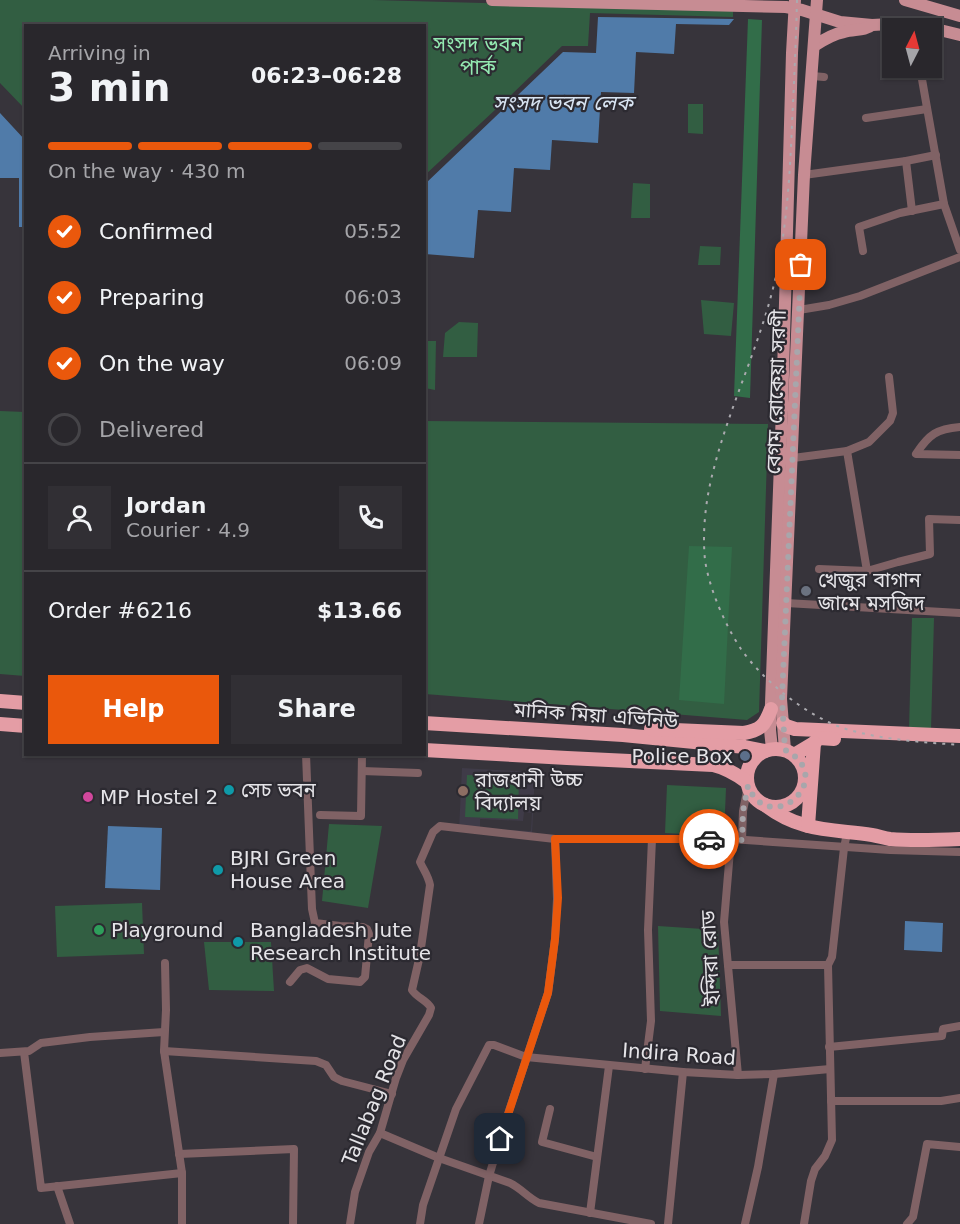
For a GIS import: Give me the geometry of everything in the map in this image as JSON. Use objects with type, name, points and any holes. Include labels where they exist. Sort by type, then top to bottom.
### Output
[{"type":"highway","points":[[0,701],[24,703]]},
{"type":"highway","points":[[623,735],[635,730],[646,729],[752,732],[764,725],[771,709]]},
{"type":"highway","name":"মানিক মিয়া এভিনিউ","points":[[426,723],[623,735],[779,751]]},
{"type":"highway","points":[[783,723],[795,729],[960,736]]},
{"type":"highway","points":[[0,724],[24,726]]},
{"type":"highway","points":[[960,745],[819,738],[814,743],[756,757],[747,775],[748,784],[755,798],[785,817],[808,826],[827,831],[890,839],[960,839]]},
{"type":"highway","points":[[808,826],[814,743]]},
{"type":"highway","points":[[426,750],[712,765],[735,772],[748,784]]},
{"type":"highway","points":[[765,805],[776,807],[793,802],[801,793],[805,781],[802,764],[779,751]]},
{"type":"main road","points":[[492,0],[777,6],[795,4],[816,15],[840,22],[882,25]]},
{"type":"main road","name":"বেগম রোকেয়া সরণী","points":[[779,751],[783,723],[782,699],[804,175],[818,77],[814,46],[817,0]]},
{"type":"main road","points":[[905,0],[960,16]]},
{"type":"main road","name":"বেগম রোকেয়া সরণী","points":[[779,751],[770,730],[795,4]]},
{"type":"main road","points":[[814,46],[845,31],[869,28],[873,25]]},
{"type":"main road","points":[[942,32],[960,35]]},
{"type":"street","points":[[922,78],[944,204],[960,250]]},
{"type":"street","points":[[866,118],[927,109]]},
{"type":"street","points":[[804,175],[936,155]]},
{"type":"street","points":[[906,161],[912,211]]},
{"type":"street","points":[[863,251],[859,227],[900,213],[944,204]]},
{"type":"street","points":[[799,310],[829,305],[860,296],[960,257]]},
{"type":"street","points":[[792,458],[847,451],[869,442],[890,421],[893,413],[889,377]]},
{"type":"street","points":[[960,427],[939,430],[927,439],[916,454],[960,455]]},
{"type":"street","points":[[847,451],[867,571]]},
{"type":"street","points":[[819,569],[867,571],[930,554],[929,519],[960,520]]},
{"type":"street","points":[[786,603],[960,613]]},
{"type":"street","points":[[290,982],[300,970],[307,968],[328,979],[360,982],[365,977],[369,934],[363,927],[315,923],[312,909],[306,756]]},
{"type":"street","points":[[320,816],[361,816],[362,756]]},
{"type":"street","points":[[362,771],[418,773]]},
{"type":"street","points":[[742,840],[743,811],[748,784]]},
{"type":"street","name":"Tallabag Road","points":[[350,1224],[355,1192],[369,1152],[380,1133],[396,1078],[431,1008],[429,1003],[415,995],[412,990],[420,956],[430,885],[428,875],[420,862],[433,832],[440,826],[555,839]]},
{"type":"street","points":[[804,1224],[815,1169],[825,1156],[832,1140],[828,965],[832,957],[847,833]]},
{"type":"street","points":[[479,1224],[489,1176],[548,993],[558,898],[555,839],[731,839],[844,848],[960,852]]},
{"type":"street","points":[[645,1069],[651,1021],[648,930],[652,839]]},
{"type":"street","name":"ইন্দিরা রোড","points":[[731,839],[724,922],[738,1075]]},
{"type":"street","points":[[165,963],[164,1051],[182,1173],[182,1224]]},
{"type":"street","points":[[728,965],[828,965]]},
{"type":"street","points":[[829,1047],[942,1036],[943,1029],[960,1026]]},
{"type":"street","points":[[0,1053],[29,1052],[41,1043],[164,1032]]},
{"type":"street","name":"Indira Road","points":[[439,1158],[456,1108],[489,1045],[526,1057],[682,1072],[738,1075],[830,1069]]},
{"type":"street","points":[[164,1051],[316,1061],[326,1065],[334,1077],[342,1081],[392,1094]]},
{"type":"street","points":[[24,1052],[42,1188],[182,1173]]},
{"type":"street","points":[[590,1213],[609,1066]]},
{"type":"street","points":[[668,1224],[682,1072]]},
{"type":"street","points":[[745,1224],[758,1167],[774,1074]]},
{"type":"street","points":[[831,1101],[941,1101],[960,1098]]},
{"type":"street","points":[[550,1109],[542,1142],[597,1157]]},
{"type":"street","points":[[380,1133],[439,1158],[510,1183],[539,1203],[651,1224]]},
{"type":"street","points":[[907,1224],[913,1216],[927,1144],[960,1147]]},
{"type":"street","points":[[179,1154],[294,1149],[293,1224]]},
{"type":"street","points":[[420,1224],[423,1206],[439,1158]]},
{"type":"street","points":[[57,1186],[70,1224]]},
{"type":"shaded area","points":[[462,768],[535,772],[532,834],[459,830]],"holes":[[[524,812],[532,813],[531,831],[480,829],[480,819],[523,821]]]},
{"type":"green space","name":"সংসদ ভবন পার্ক","points":[[0,0],[373,0],[733,10],[733,17],[590,13],[588,46],[562,46],[426,174],[426,24],[24,24],[24,108],[0,83]]},
{"type":"green space","points":[[748,19],[762,20],[750,398],[734,396]]},
{"type":"green space","points":[[688,104],[703,104],[703,134],[688,133]]},
{"type":"green space","points":[[633,183],[650,184],[650,218],[631,218]]},
{"type":"green space","points":[[700,246],[721,247],[720,265],[698,265]]},
{"type":"green space","points":[[701,300],[734,303],[731,336],[704,334]]},
{"type":"green space","points":[[459,322],[478,323],[477,357],[443,357],[445,333]]},
{"type":"green space","points":[[426,341],[436,341],[435,390],[426,388]]},
{"type":"green space","points":[[0,411],[24,412],[24,676],[0,674]]},
{"type":"green space","points":[[426,421],[768,424],[759,712],[747,720],[426,694]]},
{"type":"green space","points":[[689,546],[732,547],[724,704],[679,700]]},
{"type":"green space","points":[[912,618],[934,618],[931,730],[909,730]]},
{"type":"green space","points":[[467,775],[519,777],[518,819],[465,817]]},
{"type":"green space","points":[[667,785],[726,788],[724,836],[665,833]]},
{"type":"green space","points":[[329,824],[382,826],[368,908],[322,901]]},
{"type":"green space","name":"Playground","points":[[142,903],[144,954],[57,957],[55,906]]},
{"type":"green space","points":[[658,926],[718,930],[721,1016],[660,1011]]},
{"type":"green space","points":[[204,942],[271,942],[274,991],[209,990]]},
{"type":"water","name":"সংসদ ভবন লেক","points":[[598,17],[734,19],[729,25],[676,24],[674,54],[636,52],[634,93],[601,92],[598,143],[552,140],[550,170],[514,168],[511,212],[478,210],[474,258],[426,254],[426,183],[563,52],[596,53]]},
{"type":"water","points":[[0,113],[24,139],[24,227],[19,227],[19,178],[0,178]]},
{"type":"water","points":[[108,826],[162,828],[160,890],[105,888]]},
{"type":"water","points":[[905,921],[943,923],[942,952],[904,950]]},
{"type":"railway","points":[[797,0],[786,216],[777,271],[764,321],[729,419],[711,479],[704,525],[707,571],[718,606],[741,649],[774,686],[802,707],[832,723],[860,733],[903,740],[960,745]]},
{"type":"way so far","points":[[709,839],[742,840],[743,811],[748,786],[755,798],[764,804],[776,807],[788,805],[798,798],[805,781],[802,764],[794,755],[785,750],[782,699],[801,265]]},
{"type":"place","name":"খেজুর বাগান জামে মসজিদ","points":[[806,591]]},
{"type":"place","name":"Police Box","points":[[745,756]]},
{"type":"place","name":"সেচ ভবন","points":[[229,790]]},
{"type":"place","name":"রাজধানী উচ্চ বিদ্যালয়","points":[[463,791]]},
{"type":"place","name":"MP Hostel 2","points":[[88,797]]},
{"type":"place","name":"BJRI Green House Area","points":[[218,870]]},
{"type":"place","name":"Playground","points":[[99,930]]},
{"type":"place","name":"Bangladesh Jute Research Institute","points":[[238,942]]},
{"type":"route","points":[[500,1139],[548,993],[558,898],[555,839],[709,839]]}]
